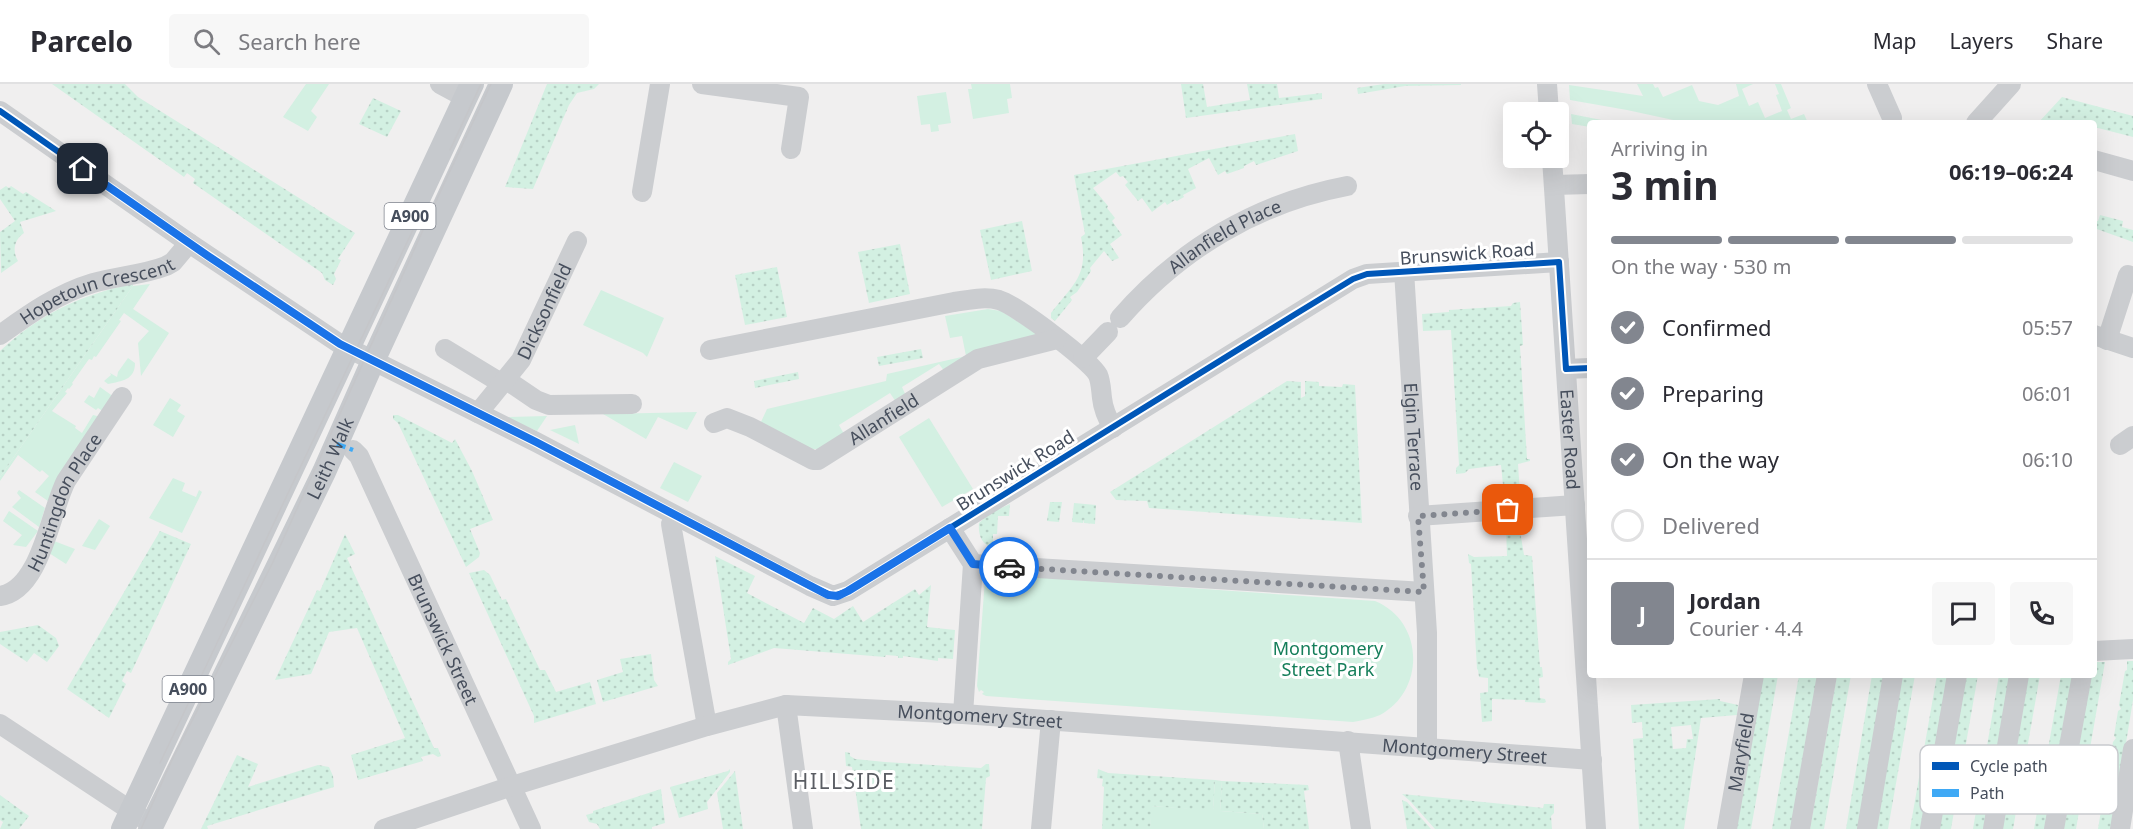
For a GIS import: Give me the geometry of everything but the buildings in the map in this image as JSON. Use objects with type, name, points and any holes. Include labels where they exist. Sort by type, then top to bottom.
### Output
[{"type":"main road","name":"Leith Walk","points":[[151,826],[319,483],[501,84]]},
{"type":"main road","name":"Leith Walk","points":[[127,820],[469,91]]},
{"type":"street","points":[[440,84],[469,91]]},
{"type":"street","points":[[642,192],[660,84]]},
{"type":"street","points":[[702,84],[799,97],[791,149]]},
{"type":"street","points":[[1547,84],[1548,102]]},
{"type":"street","points":[[1877,84],[1892,118]]},
{"type":"street","points":[[1979,120],[2011,84]]},
{"type":"street","name":"Brunswick Road","points":[[0,111],[189,243],[348,348],[833,596],[848,591],[1353,279],[1367,274],[1559,262]]},
{"type":"street","points":[[2097,161],[2133,171]]},
{"type":"street","name":"Easter Road","points":[[1553,168],[1575,506],[1584,549],[1587,637]]},
{"type":"street","points":[[1554,185],[1587,184]]},
{"type":"street","name":"Allanfield Place","points":[[1083,358],[1146,290],[1175,264],[1242,221],[1297,198],[1347,186]]},
{"type":"street","name":"Dicksonfield","points":[[478,413],[516,367],[523,355],[577,241]]},
{"type":"street","name":"Hopetoun Crescent","points":[[0,335],[31,313],[68,292],[111,278],[166,266],[173,262],[189,243]]},
{"type":"street","name":"Elgin Terrace","points":[[1404,272],[1427,633],[1427,747]]},
{"type":"street","points":[[2128,275],[2101,337],[2133,348]]},
{"type":"street","points":[[710,350],[982,298],[997,299],[1035,321],[1083,358],[1097,372],[1104,408],[1113,428]]},
{"type":"street","name":"Allanfield","points":[[714,423],[727,418],[750,427],[813,460],[818,460],[978,359],[1057,339]]},
{"type":"street","name":"Dicksonfield","points":[[445,349],[549,405],[632,404]]},
{"type":"street","points":[[1566,369],[1587,368]]},
{"type":"street","name":"Huntingdon Place","points":[[0,596],[11,593],[35,565],[63,487],[86,448],[122,397]]},
{"type":"street","name":"Brunswick Street","points":[[352,450],[359,456],[531,829]]},
{"type":"street","points":[[1418,516],[1575,506]]},
{"type":"street","points":[[671,524],[706,726]]},
{"type":"street","points":[[950,528],[973,564],[963,714]]},
{"type":"street","points":[[973,564],[1424,592]]},
{"type":"street","points":[[2097,651],[2133,649]]},
{"type":"street","name":"Easter Road","points":[[1589,678],[1596,829]]},
{"type":"street","name":"Maryfield","points":[[1727,829],[1753,678]]},
{"type":"street","points":[[1800,829],[1826,678]]},
{"type":"street","points":[[1867,829],[1892,678]]},
{"type":"street","points":[[1945,745],[1956,678]]},
{"type":"street","points":[[2007,745],[2018,678]]},
{"type":"street","points":[[2069,745],[2081,678]]},
{"type":"street","points":[[786,705],[803,829]]},
{"type":"street","name":"Montgomery Street","points":[[384,829],[512,786],[706,726],[786,705],[1051,720],[1592,760]]},
{"type":"street","points":[[1041,829],[1051,720]]},
{"type":"street","points":[[0,724],[127,820],[151,826]]},
{"type":"street","points":[[1348,741],[1361,829]]},
{"type":"street","points":[[2120,829],[2133,749]]},
{"type":"street","points":[[1930,829],[1933,814]]},
{"type":"street","points":[[1993,829],[1996,814]]},
{"type":"street","points":[[2054,829],[2057,814]]},
{"type":"green space","points":[[52,84],[125,84],[138,97],[355,233],[338,259],[341,260],[334,274],[336,279],[333,285],[325,280],[322,273],[193,183],[195,179],[187,173],[184,177]]},
{"type":"green space","points":[[306,84],[329,84],[311,111],[317,117],[308,131],[283,117]]},
{"type":"green space","points":[[547,84],[599,84],[594,89],[577,93],[569,105],[533,189],[505,187]]},
{"type":"green space","points":[[971,84],[1010,84],[1012,98],[1007,99],[1009,113],[973,119],[968,89],[972,89]]},
{"type":"green space","points":[[1181,84],[1203,84],[1207,107],[1250,100],[1247,84],[1277,84],[1279,98],[1322,93],[1322,99],[1186,118]]},
{"type":"green space","points":[[1384,84],[1461,85],[1405,86],[1358,94],[1357,88]]},
{"type":"green space","points":[[1637,84],[1653,84],[1655,88],[1658,87],[1663,97],[1692,85],[1699,101],[1718,105],[1739,96],[1736,84],[1753,84],[1742,89],[1749,106],[1758,102],[1765,118],[1782,111],[1775,84],[1781,84],[1791,108],[1787,110],[1791,119],[1804,114],[1807,120],[1673,120],[1570,100],[1569,85],[1643,96]]},
{"type":"green space","points":[[946,92],[951,123],[938,125],[939,131],[931,132],[930,124],[921,125],[917,96]]},
{"type":"green space","points":[[2062,97],[2133,116],[2133,137],[2097,128],[2097,120],[2041,120]]},
{"type":"green space","points":[[373,98],[401,111],[387,137],[359,124]]},
{"type":"green space","points":[[1571,114],[1602,120],[1587,120],[1587,126],[1572,124]]},
{"type":"green space","points":[[1295,134],[1298,151],[1256,165],[1254,161],[1244,168],[1227,174],[1225,171],[1218,175],[1209,158],[1188,169],[1196,188],[1177,201],[1167,205],[1165,202],[1152,212],[1142,198],[1138,201],[1125,185],[1128,182],[1116,172],[1093,188],[1108,206],[1107,208],[1115,218],[1112,221],[1122,235],[1110,244],[1119,258],[1112,261],[1104,251],[1090,268],[1091,271],[1077,292],[1070,297],[1072,300],[1055,321],[1051,318],[1051,313],[1077,279],[1083,261],[1081,237],[1085,234],[1074,175]]},
{"type":"green space","points":[[6,186],[9,188],[11,186],[23,194],[26,192],[56,211],[20,222],[24,233],[15,246],[18,261],[1,273],[0,232],[15,221],[0,199],[0,190]]},
{"type":"green space","points":[[2100,215],[2123,221],[2122,227],[2133,230],[2133,242],[2097,229]]},
{"type":"green space","points":[[1022,221],[1032,271],[991,280],[980,230]]},
{"type":"green space","points":[[900,244],[910,294],[869,303],[858,252]]},
{"type":"green space","points":[[777,267],[787,317],[745,325],[735,275]]},
{"type":"green space","points":[[133,284],[0,477],[0,351],[30,327],[62,308],[96,294]]},
{"type":"green space","points":[[150,284],[133,309],[169,333],[141,376],[138,343],[149,331],[124,313],[96,357],[89,359],[65,392],[67,393],[52,411],[76,426],[75,428],[82,433],[93,415],[101,417],[48,501],[35,492],[49,476],[18,455],[0,481],[0,477],[133,286]]},
{"type":"green space","points":[[601,290],[664,318],[647,357],[583,325]]},
{"type":"green space","points":[[1520,302],[1523,345],[1520,346],[1527,459],[1530,461],[1518,464],[1520,494],[1504,495],[1501,465],[1469,469],[1465,473],[1456,474],[1456,468],[1459,465],[1451,330],[1423,331],[1422,314],[1511,306],[1513,303]]},
{"type":"green space","points":[[988,309],[1001,311],[1037,334],[945,372],[939,364],[902,387],[906,396],[896,402],[890,393],[839,425],[844,434],[819,449],[809,449],[760,424],[767,409],[886,381],[887,374],[966,356],[962,336],[950,338],[945,316]]},
{"type":"green space","points":[[921,349],[923,358],[879,366],[877,357]]},
{"type":"green space","points":[[128,358],[135,363],[130,376],[123,381],[108,384],[104,381],[111,375],[110,373],[117,377]]},
{"type":"green space","points":[[798,372],[799,379],[755,388],[754,381]]},
{"type":"green space","points":[[1287,381],[1301,382],[1301,398],[1305,396],[1305,381],[1319,382],[1319,386],[1355,385],[1362,523],[1149,508],[1147,501],[1116,500],[1110,492]]},
{"type":"green space","points":[[100,387],[114,397],[104,412],[84,402],[89,395],[94,398]]},
{"type":"green space","points":[[170,398],[181,405],[177,411],[185,416],[173,437],[153,425]]},
{"type":"green space","points":[[697,412],[687,430],[658,417],[646,439],[603,414]]},
{"type":"green space","points":[[393,415],[398,415],[452,443],[455,439],[472,471],[493,520],[470,529],[480,553],[479,557],[466,567],[398,423],[393,419]]},
{"type":"green space","points":[[547,416],[537,431],[505,417]]},
{"type":"green space","points":[[929,418],[973,489],[942,507],[899,437]]},
{"type":"green space","points":[[575,425],[579,444],[550,430]]},
{"type":"green space","points":[[674,462],[702,476],[688,502],[660,488]]},
{"type":"green space","points":[[173,478],[185,483],[182,491],[196,497],[199,490],[202,492],[182,533],[149,518]]},
{"type":"green space","points":[[19,490],[45,508],[39,527],[12,507],[21,498],[17,493]]},
{"type":"green space","points":[[1050,502],[1062,502],[1059,522],[1047,521]]},
{"type":"green space","points":[[1074,503],[1096,505],[1095,524],[1084,523],[1084,519],[1083,523],[1072,522]]},
{"type":"green space","points":[[1010,504],[1009,516],[998,516],[997,534],[993,534],[993,548],[989,547],[981,538],[979,523],[990,513]]},
{"type":"green space","points":[[9,511],[38,531],[26,547],[13,545],[22,535],[3,521]]},
{"type":"green space","points":[[99,519],[110,526],[95,550],[82,546]]},
{"type":"green space","points":[[1519,525],[1524,555],[1532,556],[1540,667],[1542,667],[1543,677],[1539,678],[1540,698],[1545,699],[1546,702],[1492,699],[1492,721],[1482,722],[1480,693],[1488,692],[1488,678],[1479,677],[1477,669],[1471,564],[1468,554],[1474,557],[1507,556],[1506,527]]},
{"type":"green space","points":[[160,531],[191,544],[131,673],[127,671],[122,681],[126,684],[109,718],[67,689]]},
{"type":"green space","points":[[345,534],[355,554],[347,558],[434,748],[438,748],[441,756],[433,754],[421,757],[423,761],[358,780],[351,755],[405,738],[357,628],[329,632],[311,674],[275,680],[317,590],[320,591]]},
{"type":"green space","points":[[54,541],[75,549],[66,564],[49,553]]},
{"type":"green space","points":[[715,556],[755,576],[747,593],[804,623],[813,608],[834,619],[853,606],[863,622],[915,589],[919,595],[931,585],[927,627],[955,630],[953,659],[938,658],[938,661],[903,656],[903,658],[898,658],[898,656],[886,655],[885,657],[774,648],[728,665],[731,659]]},
{"type":"green space","points":[[484,570],[490,575],[502,600],[506,599],[540,670],[545,670],[556,692],[590,682],[596,704],[534,723],[534,716],[469,573]]},
{"type":"green space","name":"Montgomery Street Park","points":[[990,574],[1375,601],[1391,611],[1403,624],[1410,639],[1413,656],[1412,673],[1406,689],[1395,704],[1380,715],[1353,722],[986,696],[981,690],[979,692],[977,686],[985,579]]},
{"type":"green space","points":[[38,625],[56,638],[59,646],[47,662],[34,653],[27,662],[0,644],[0,632]]},
{"type":"green space","points":[[651,654],[654,680],[658,686],[603,702],[597,680],[623,672],[620,659]]},
{"type":"green space","points":[[2127,661],[2133,661],[2133,700],[2118,792],[2118,745],[2112,745],[2116,738],[2114,736],[2118,711],[2121,709],[2119,705]]},
{"type":"green space","points":[[2097,662],[2105,662],[2091,745],[2076,745],[2088,678],[2097,678]]},
{"type":"green space","points":[[1760,678],[1777,678],[1751,829],[1734,829]]},
{"type":"green space","points":[[1798,678],[1817,678],[1791,829],[1772,829]]},
{"type":"green space","points":[[1836,678],[1850,678],[1824,829],[1810,829]]},
{"type":"green space","points":[[1871,678],[1886,678],[1860,829],[1846,829]]},
{"type":"green space","points":[[1898,678],[1914,678],[1888,829],[1873,829]]},
{"type":"green space","points":[[1936,678],[1949,678],[1938,745],[1925,745]]},
{"type":"green space","points":[[1963,678],[1977,678],[1966,745],[1952,745]]},
{"type":"green space","points":[[1998,678],[2012,678],[2001,745],[1987,745]]},
{"type":"green space","points":[[2025,678],[2039,678],[2028,745],[2014,745]]},
{"type":"green space","points":[[2060,678],[2075,678],[2063,745],[2049,745]]},
{"type":"green space","points":[[1720,699],[1720,701],[1738,705],[1737,715],[1701,718],[1684,829],[1639,829],[1633,739],[1643,738],[1642,722],[1632,723],[1631,705]],"holes":[[[1691,725],[1693,739],[1687,739],[1686,748],[1673,749],[1671,727]]]},
{"type":"green space","points":[[845,752],[850,753],[850,756],[855,759],[885,762],[981,768],[989,764],[990,776],[986,778],[982,829],[861,829],[852,767],[846,766]]},
{"type":"green space","points":[[237,755],[258,764],[248,787],[318,765],[329,767],[334,787],[207,826],[208,829],[201,829]]},
{"type":"green space","points":[[730,769],[707,802],[708,809],[679,818],[670,787]]},
{"type":"green space","points":[[1098,769],[1108,773],[1215,780],[1213,811],[1152,806],[1150,829],[1102,829],[1104,787],[1102,786],[1103,779],[1097,778]]},
{"type":"green space","points":[[735,771],[743,829],[723,829],[717,793]]},
{"type":"green space","points":[[1920,772],[1920,814],[1926,814],[1923,829],[1910,829]]},
{"type":"green space","points":[[1215,780],[1222,781],[1220,811],[1262,814],[1264,829],[1150,829],[1151,806],[1213,810]]},
{"type":"green space","points":[[1222,781],[1308,785],[1309,790],[1304,791],[1309,829],[1264,829],[1262,814],[1220,811]]},
{"type":"green space","points":[[661,789],[665,823],[652,827],[652,829],[600,829],[597,824],[589,822],[586,815],[593,811]]},
{"type":"green space","points":[[1402,794],[1543,808],[1544,804],[1554,804],[1554,813],[1551,816],[1552,829],[1435,829]]},
{"type":"green space","points":[[0,795],[29,816],[19,829],[0,829],[3,822],[0,820]]},
{"type":"green space","points":[[1402,800],[1407,802],[1431,829],[1407,829]]},
{"type":"green space","points":[[1940,814],[1954,814],[1951,829],[1937,829]]},
{"type":"green space","points":[[1976,814],[1989,814],[1986,829],[1973,829]]},
{"type":"green space","points":[[2002,814],[2016,814],[2013,829],[1999,829]]},
{"type":"green space","points":[[2037,814],[2050,814],[2047,829],[2034,829]]},
{"type":"green space","points":[[2064,814],[2079,814],[2076,829],[2061,829]]},
{"type":"green space","points":[[2100,814],[2114,814],[2112,829],[2098,829]]},
{"type":"tram line","points":[[450,150],[481,84]]},
{"type":"tram line","points":[[141,829],[172,760],[272,564],[491,84]]},
{"type":"tram line","points":[[160,763],[420,215]]},
{"type":"marked path","points":[[337,444],[353,450]]},
{"type":"cycle path","points":[[0,111],[189,243],[340,344],[536,442],[833,596],[848,591],[1294,315],[1353,279],[1367,274],[1559,262],[1566,369],[1587,368]]},
{"type":"way so far","points":[[1009,567],[1424,592],[1418,516],[1508,510]]},
{"type":"district","name":"HILLSIDE","points":[[844,781]]},
{"type":"route","points":[[83,169],[263,294],[340,344],[536,442],[828,595],[843,594],[950,528],[973,564],[1009,567]]}]
